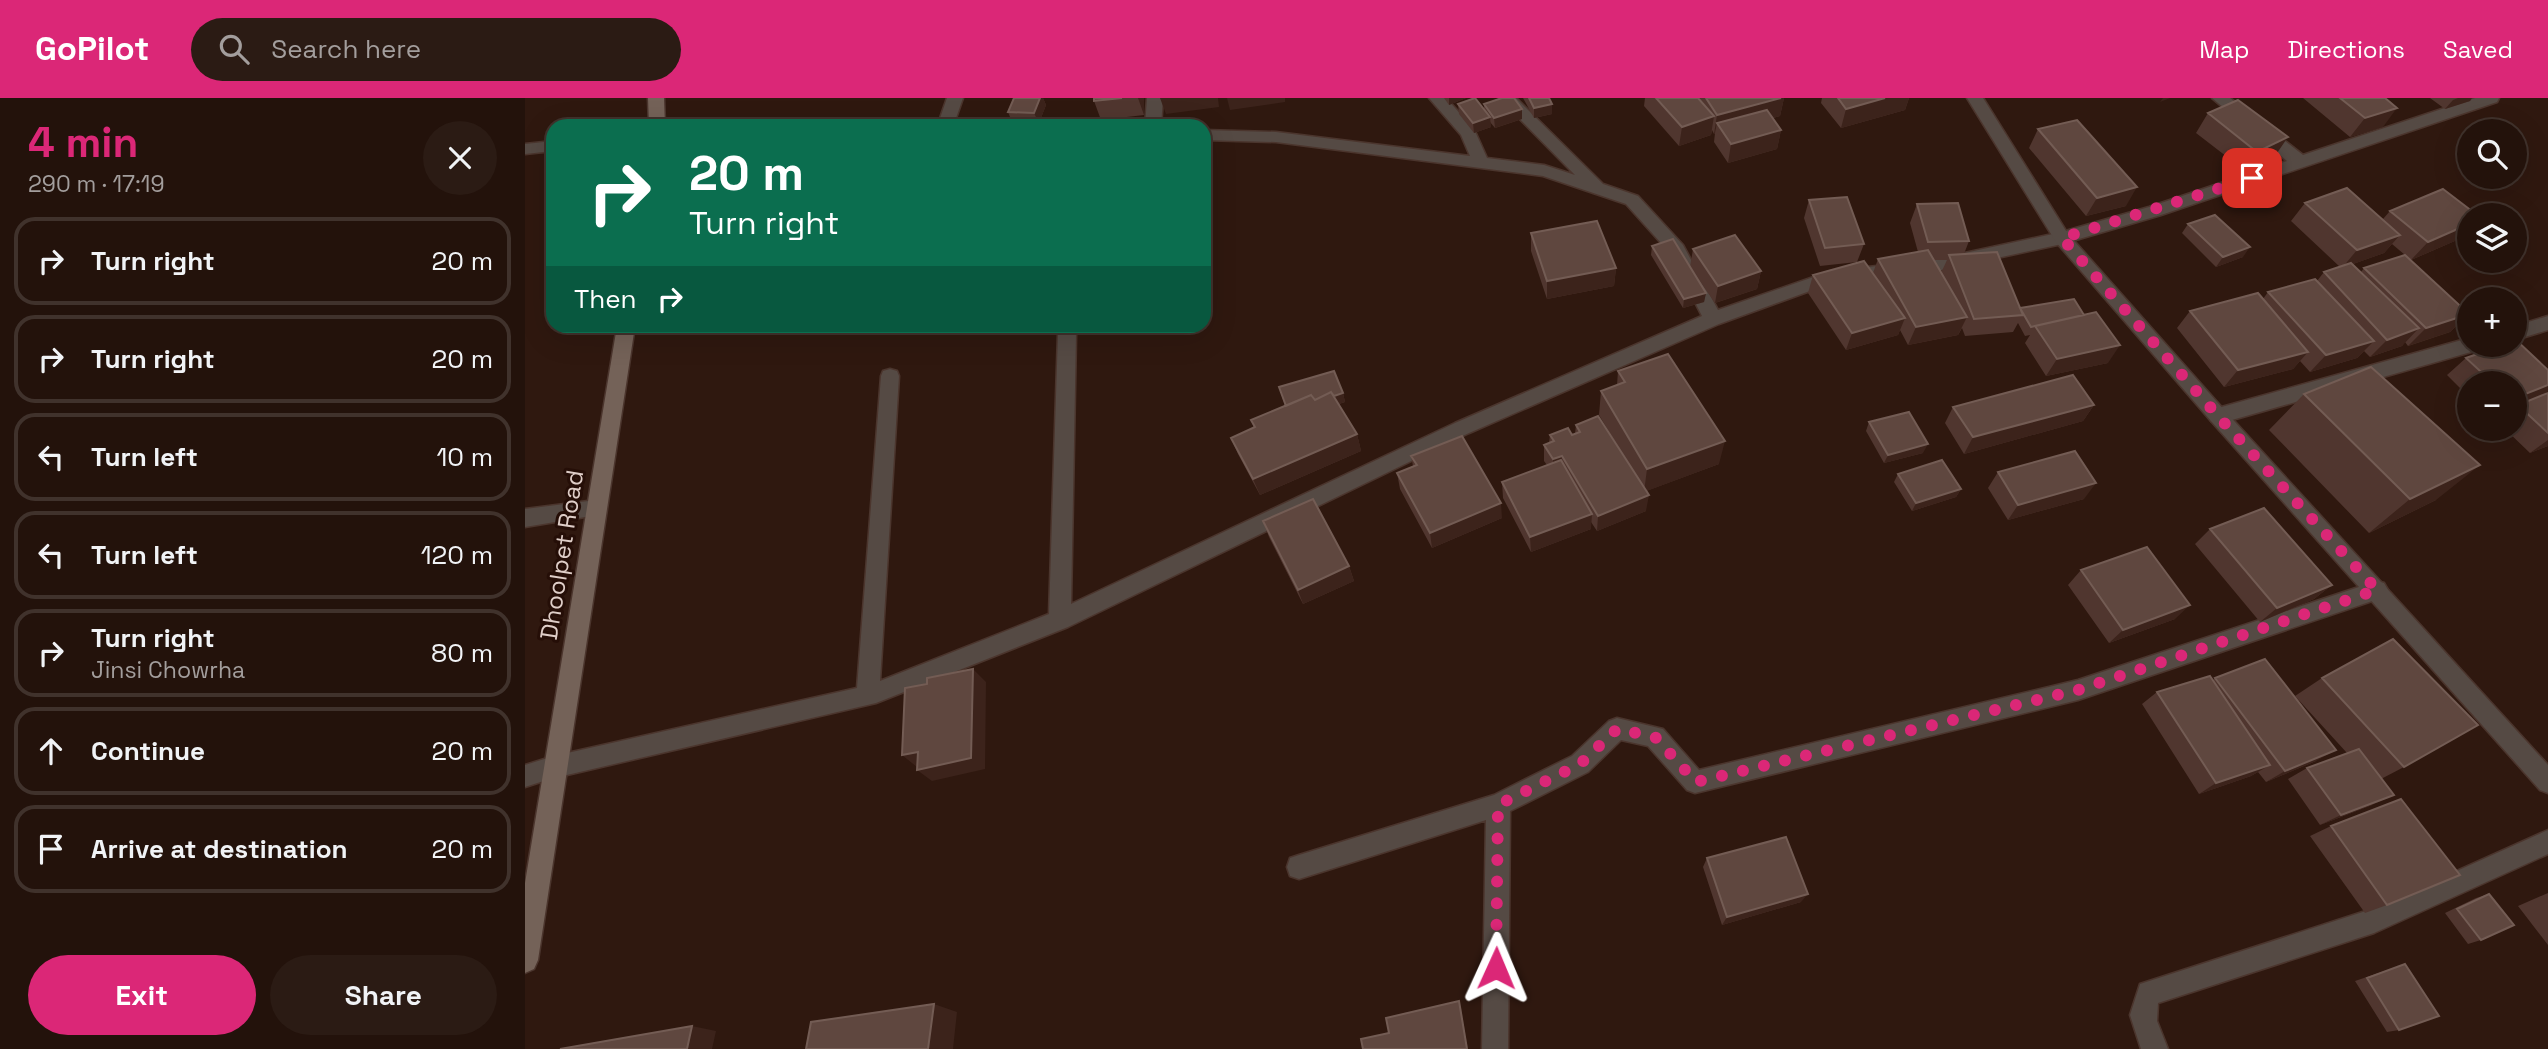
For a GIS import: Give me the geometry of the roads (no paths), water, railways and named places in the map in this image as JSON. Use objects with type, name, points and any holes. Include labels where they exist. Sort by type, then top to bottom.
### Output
[{"type":"main road","points":[[656,98],[657,119]]},
{"type":"main road","name":"Dhoolpet Road","points":[[525,960],[624,333]]},
{"type":"street","points":[[948,119],[955,98]]},
{"type":"street","points":[[1154,119],[1155,98]]},
{"type":"street","points":[[1437,98],[1468,133],[1481,163]]},
{"type":"street","points":[[1507,98],[1598,188]]},
{"type":"street","points":[[1975,98],[2062,238],[2218,416],[2548,782]]},
{"type":"street","points":[[2220,98],[2300,162]]},
{"type":"street","points":[[525,776],[554,767],[867,696],[1060,620],[1462,428],[1713,319],[1831,276],[1932,266],[2062,238],[2155,211],[2491,98]]},
{"type":"street","points":[[1211,135],[1276,137],[1544,171],[1632,200],[1677,249],[1713,319]]},
{"type":"street","points":[[525,149],[546,147]]},
{"type":"street","points":[[2527,329],[2548,323]]},
{"type":"street","points":[[1060,620],[1067,334]]},
{"type":"street","points":[[2218,416],[2457,349]]},
{"type":"street","points":[[867,696],[890,376]]},
{"type":"street","points":[[525,518],[596,508]]},
{"type":"street","points":[[1299,867],[1498,805],[1580,764],[1617,729],[1655,737],[1696,782],[2078,690],[2377,590]]},
{"type":"street","points":[[1495,1049],[1498,805]]},
{"type":"street","points":[[2155,1049],[2146,1031],[2141,1011],[2149,993],[2374,920],[2548,842]]}]
